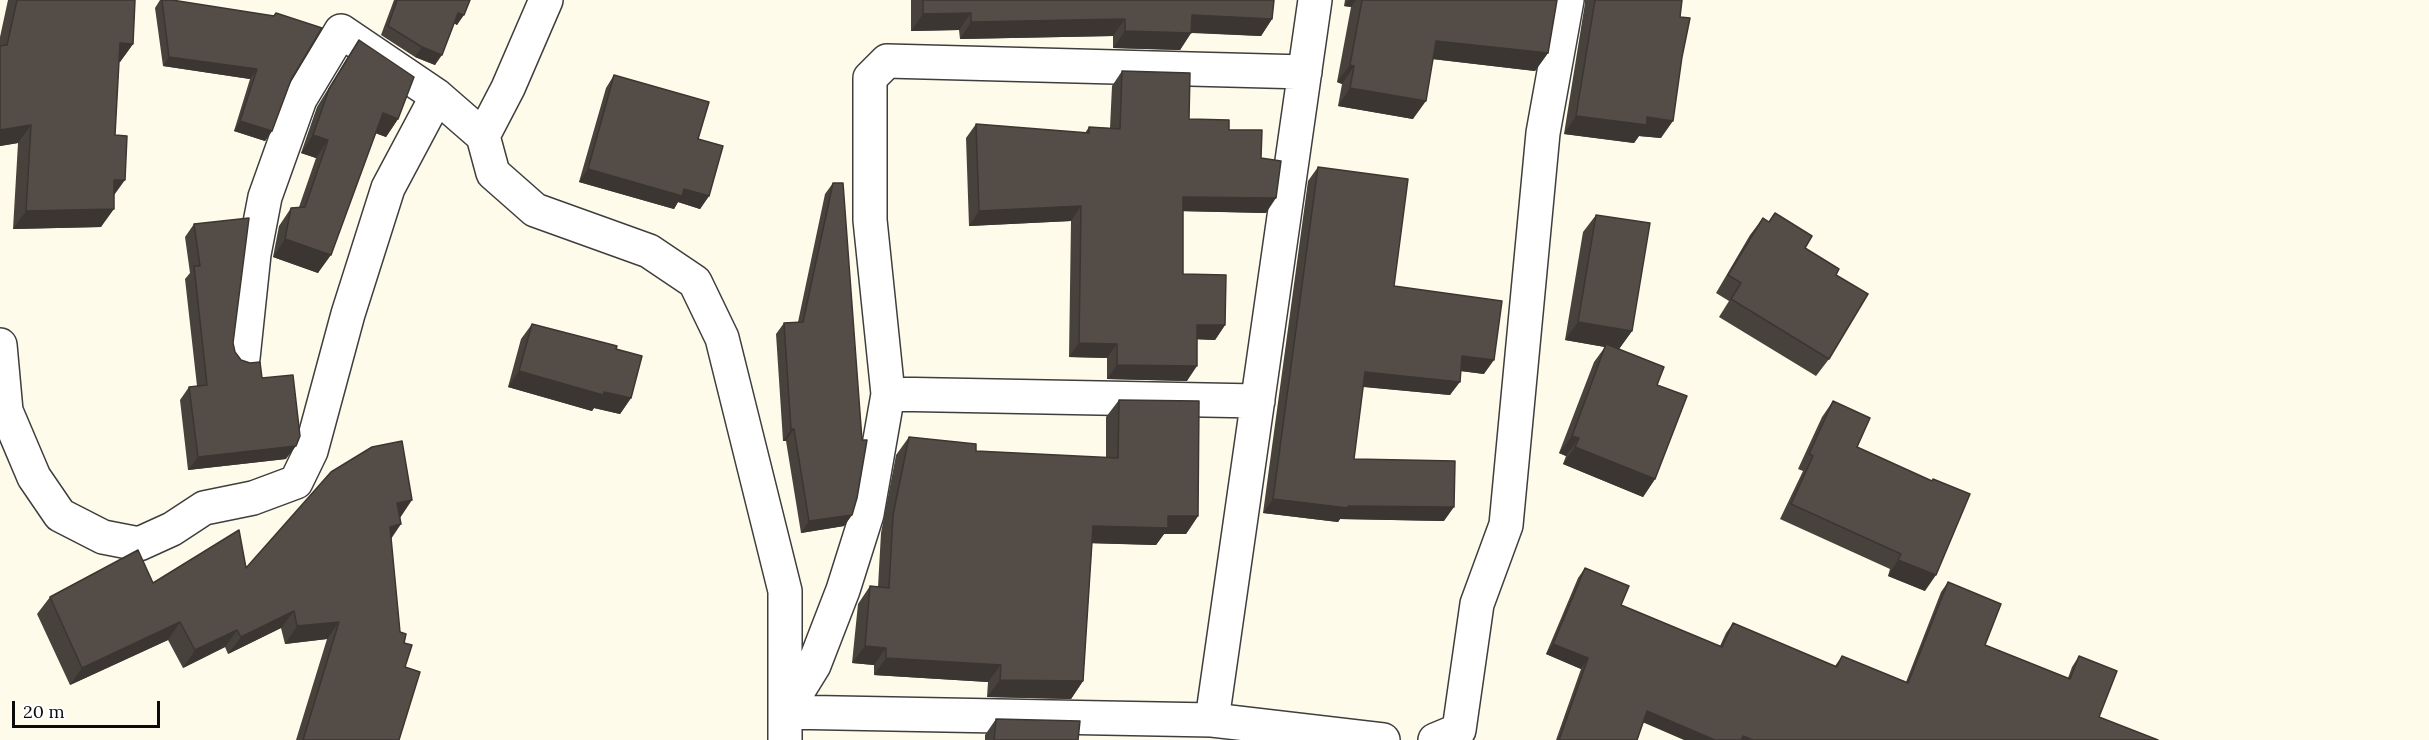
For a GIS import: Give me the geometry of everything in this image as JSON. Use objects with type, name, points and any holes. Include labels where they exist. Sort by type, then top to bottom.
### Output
[{"type":"street","points":[[483,136],[508,88],[546,0]]},
{"type":"street","points":[[1212,720],[1315,0]]},
{"type":"street","points":[[1435,740],[1459,730],[1478,604],[1506,525],[1543,133],[1567,0]]},
{"type":"street","points":[[243,358],[254,254],[265,197],[300,99],[341,31],[437,96],[483,136],[493,173],[536,210],[649,251],[695,282],[722,338],[785,591],[785,726]]},
{"type":"street","points":[[785,726],[814,665],[843,590],[867,514],[888,394],[870,220],[870,78],[887,61],[1305,72]]},
{"type":"street","points":[[0,345],[6,411],[34,477],[60,514],[103,537],[139,544],[172,529],[204,508],[253,498],[296,482],[311,451],[348,314],[388,188],[437,96]]},
{"type":"street","points":[[888,394],[1258,401]]},
{"type":"street","points":[[785,726],[1212,720],[1383,740]]},
{"type":"building","points":[[17,0],[135,0],[133,44],[120,43],[115,135],[127,136],[125,180],[114,180],[114,209],[26,211],[31,125],[0,130],[0,46],[7,45]]},
{"type":"building","points":[[162,0],[274,16],[276,13],[322,28],[291,80],[272,131],[240,121],[257,69],[169,57]]},
{"type":"building","points":[[397,0],[470,0],[464,15],[458,13],[442,55],[422,47],[388,26]]},
{"type":"building","points":[[923,0],[1274,0],[1272,19],[1192,15],[1191,33],[1125,31],[1125,19],[971,22],[971,13],[923,14]]},
{"type":"building","points":[[1362,0],[1557,0],[1548,53],[1436,41],[1426,101],[1350,88],[1354,66],[1350,65]]},
{"type":"building","points":[[1595,0],[1682,0],[1680,17],[1690,18],[1673,121],[1647,117],[1647,125],[1576,116]]},
{"type":"building","points":[[359,40],[414,77],[398,119],[383,113],[331,255],[285,239],[291,208],[305,207],[328,140],[313,135],[329,89]]},
{"type":"building","points":[[1122,71],[1190,73],[1189,119],[1229,120],[1229,130],[1262,130],[1261,158],[1281,161],[1276,198],[1183,197],[1183,274],[1226,275],[1225,325],[1197,325],[1197,366],[1117,365],[1117,344],[1079,343],[1081,206],[979,211],[976,124],[1089,133],[1089,127],[1120,129]]},
{"type":"building","points":[[614,75],[709,102],[698,139],[723,146],[709,196],[684,189],[682,196],[588,169]]},
{"type":"building","points":[[1318,167],[1408,179],[1394,286],[1502,301],[1494,360],[1462,356],[1460,382],[1365,372],[1354,459],[1455,461],[1454,507],[1348,506],[1348,508],[1273,499]]},
{"type":"building","points":[[833,183],[843,183],[862,440],[867,440],[852,515],[809,521],[794,429],[791,429],[784,323],[803,322]]},
{"type":"building","points":[[1775,213],[1812,236],[1805,248],[1839,269],[1836,275],[1868,294],[1829,359],[1731,299],[1741,283],[1728,275],[1763,218],[1769,222]]},
{"type":"building","points":[[1596,215],[1650,223],[1632,331],[1578,322]]},
{"type":"building","points":[[249,218],[233,343],[235,352],[241,360],[250,363],[260,362],[262,378],[293,375],[300,436],[296,446],[198,457],[189,387],[207,385],[194,266],[200,266],[194,224]]},
{"type":"building","points":[[532,324],[617,346],[616,349],[642,356],[631,398],[604,392],[603,395],[519,371]]},
{"type":"building","points":[[1606,344],[1664,367],[1657,385],[1687,396],[1655,479],[1575,447],[1579,438],[1572,436]]},
{"type":"building","points":[[1119,400],[1199,401],[1198,516],[1168,516],[1168,528],[1093,526],[1083,681],[1000,680],[1001,665],[886,658],[886,648],[865,646],[870,586],[889,588],[893,515],[909,437],[976,444],[976,451],[1118,458]]},
{"type":"building","points":[[1833,401],[1870,418],[1857,447],[1932,481],[1933,479],[1970,494],[1936,575],[1898,560],[1901,554],[1791,504],[1813,456],[1809,454]]},
{"type":"building","points":[[402,441],[412,500],[397,503],[401,524],[390,527],[400,632],[406,634],[404,643],[412,645],[405,667],[420,672],[399,740],[303,740],[339,622],[297,626],[294,611],[241,637],[237,630],[195,650],[180,622],[82,668],[50,597],[138,550],[153,583],[239,530],[246,568],[331,472],[372,447]]},
{"type":"building","points":[[1585,568],[1629,586],[1621,605],[1722,647],[1733,623],[1837,667],[1842,656],[1908,683],[1948,582],[2001,604],[1985,645],[2070,679],[2079,656],[2117,671],[2099,717],[2158,740],[1753,740],[1743,736],[1741,740],[1715,740],[1647,711],[1637,740],[1559,740],[1588,658],[1553,644]]},
{"type":"building","points":[[996,719],[1080,721],[1078,740],[994,740]]}]
